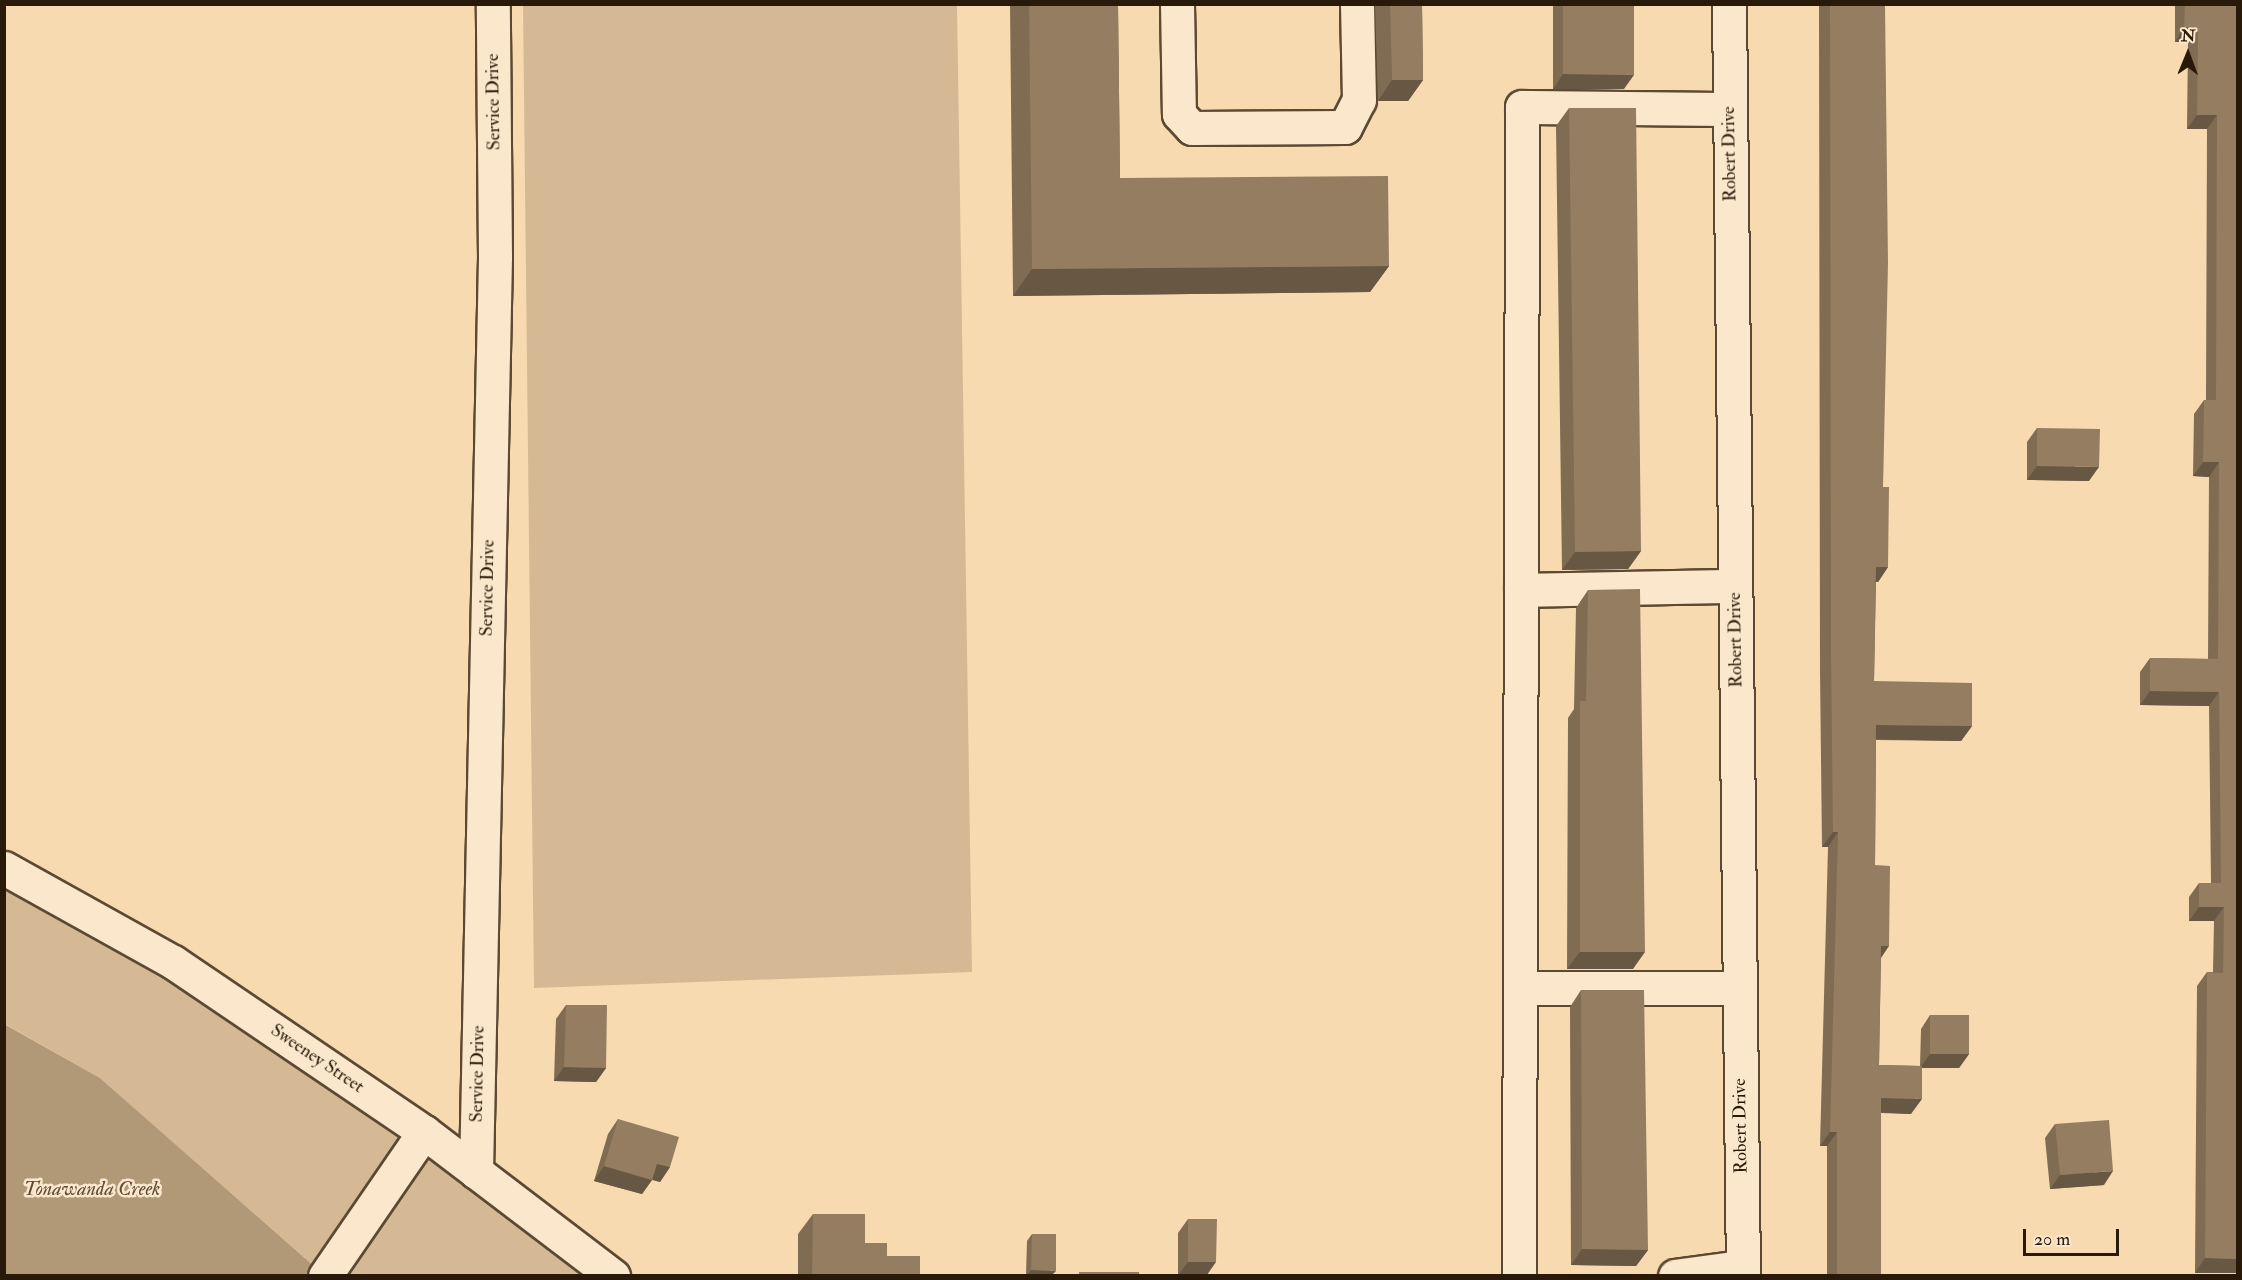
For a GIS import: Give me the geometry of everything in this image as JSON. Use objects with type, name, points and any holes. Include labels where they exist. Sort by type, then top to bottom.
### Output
[{"type":"street","name":"Service Drive","points":[[476,1172],[495,257],[493,4]]},
{"type":"street","points":[[1177,4],[1179,114],[1192,128],[1215,128],[1345,127],[1359,100],[1357,4]]},
{"type":"street","name":"Robert Drive","points":[[1728,4],[1742,1271]]},
{"type":"street","points":[[1519,1275],[1522,107],[1730,109]]},
{"type":"street","points":[[1521,590],[1735,586]]},
{"type":"street","name":"Sweeney Street","points":[[4,868],[173,962],[424,1131],[613,1275]]},
{"type":"street","points":[[1520,988],[1740,988]]},
{"type":"street","points":[[325,1275],[424,1131]]},
{"type":"street","points":[[1674,1275],[1742,1271]]},
{"type":"shaded area","points":[[523,5],[957,5],[972,972],[534,988]]},
{"type":"shaded area","points":[[4,869],[613,1275],[324,1275],[100,1078],[5,1024]]},
{"type":"water","name":"Tonawanda Creek","points":[[4,1024],[100,1078],[324,1275],[5,1275]]},
{"type":"building","points":[[1029,4],[1118,4],[1120,178],[1388,176],[1389,266],[1032,269]]},
{"type":"building","points":[[1390,4],[1422,4],[1423,80],[1392,80]]},
{"type":"building","points":[[1563,4],[1634,4],[1634,75],[1563,74]]},
{"type":"building","points":[[1830,4],[1885,4],[1888,263],[1883,487],[1889,487],[1888,567],[1876,567],[1874,681],[1972,683],[1972,726],[1876,725],[1875,865],[1890,866],[1889,946],[1881,946],[1879,1065],[1922,1066],[1922,1099],[1881,1098],[1881,1275],[1837,1275],[1837,1132],[1830,1132],[1838,832],[1833,832],[1831,655]]},
{"type":"building","points":[[2185,4],[2238,4],[2238,1259],[2205,1258],[2207,972],[2223,973],[2224,907],[2199,907],[2199,883],[2221,883],[2219,692],[2150,691],[2150,658],[2218,659],[2219,462],[2203,462],[2204,400],[2216,400],[2217,115],[2197,115],[2198,28],[2184,27]]},
{"type":"building","points":[[1569,108],[1636,108],[1641,551],[1575,552]]},
{"type":"building","points":[[2037,428],[2100,429],[2099,467],[2037,466]]},
{"type":"building","points":[[1640,589],[1645,952],[1580,952],[1580,701],[1586,701],[1588,590]]},
{"type":"building","points":[[1581,990],[1644,990],[1648,1250],[1582,1249]]},
{"type":"building","points":[[566,1005],[607,1005],[606,1068],[564,1067]]},
{"type":"building","points":[[1930,1015],[1969,1015],[1969,1054],[1930,1054]]},
{"type":"building","points":[[618,1119],[679,1137],[670,1167],[657,1164],[652,1180],[604,1166]]},
{"type":"building","points":[[2109,1120],[2113,1171],[2060,1175],[2055,1124]]},
{"type":"building","points":[[813,1214],[865,1214],[865,1243],[887,1243],[887,1256],[920,1256],[920,1275],[812,1275]]},
{"type":"building","points":[[1188,1219],[1217,1219],[1216,1262],[1188,1262]]},
{"type":"building","points":[[1032,1234],[1056,1234],[1056,1271],[1031,1270]]},
{"type":"building","points":[[1079,1272],[1139,1272],[1139,1275],[1079,1275]]}]
